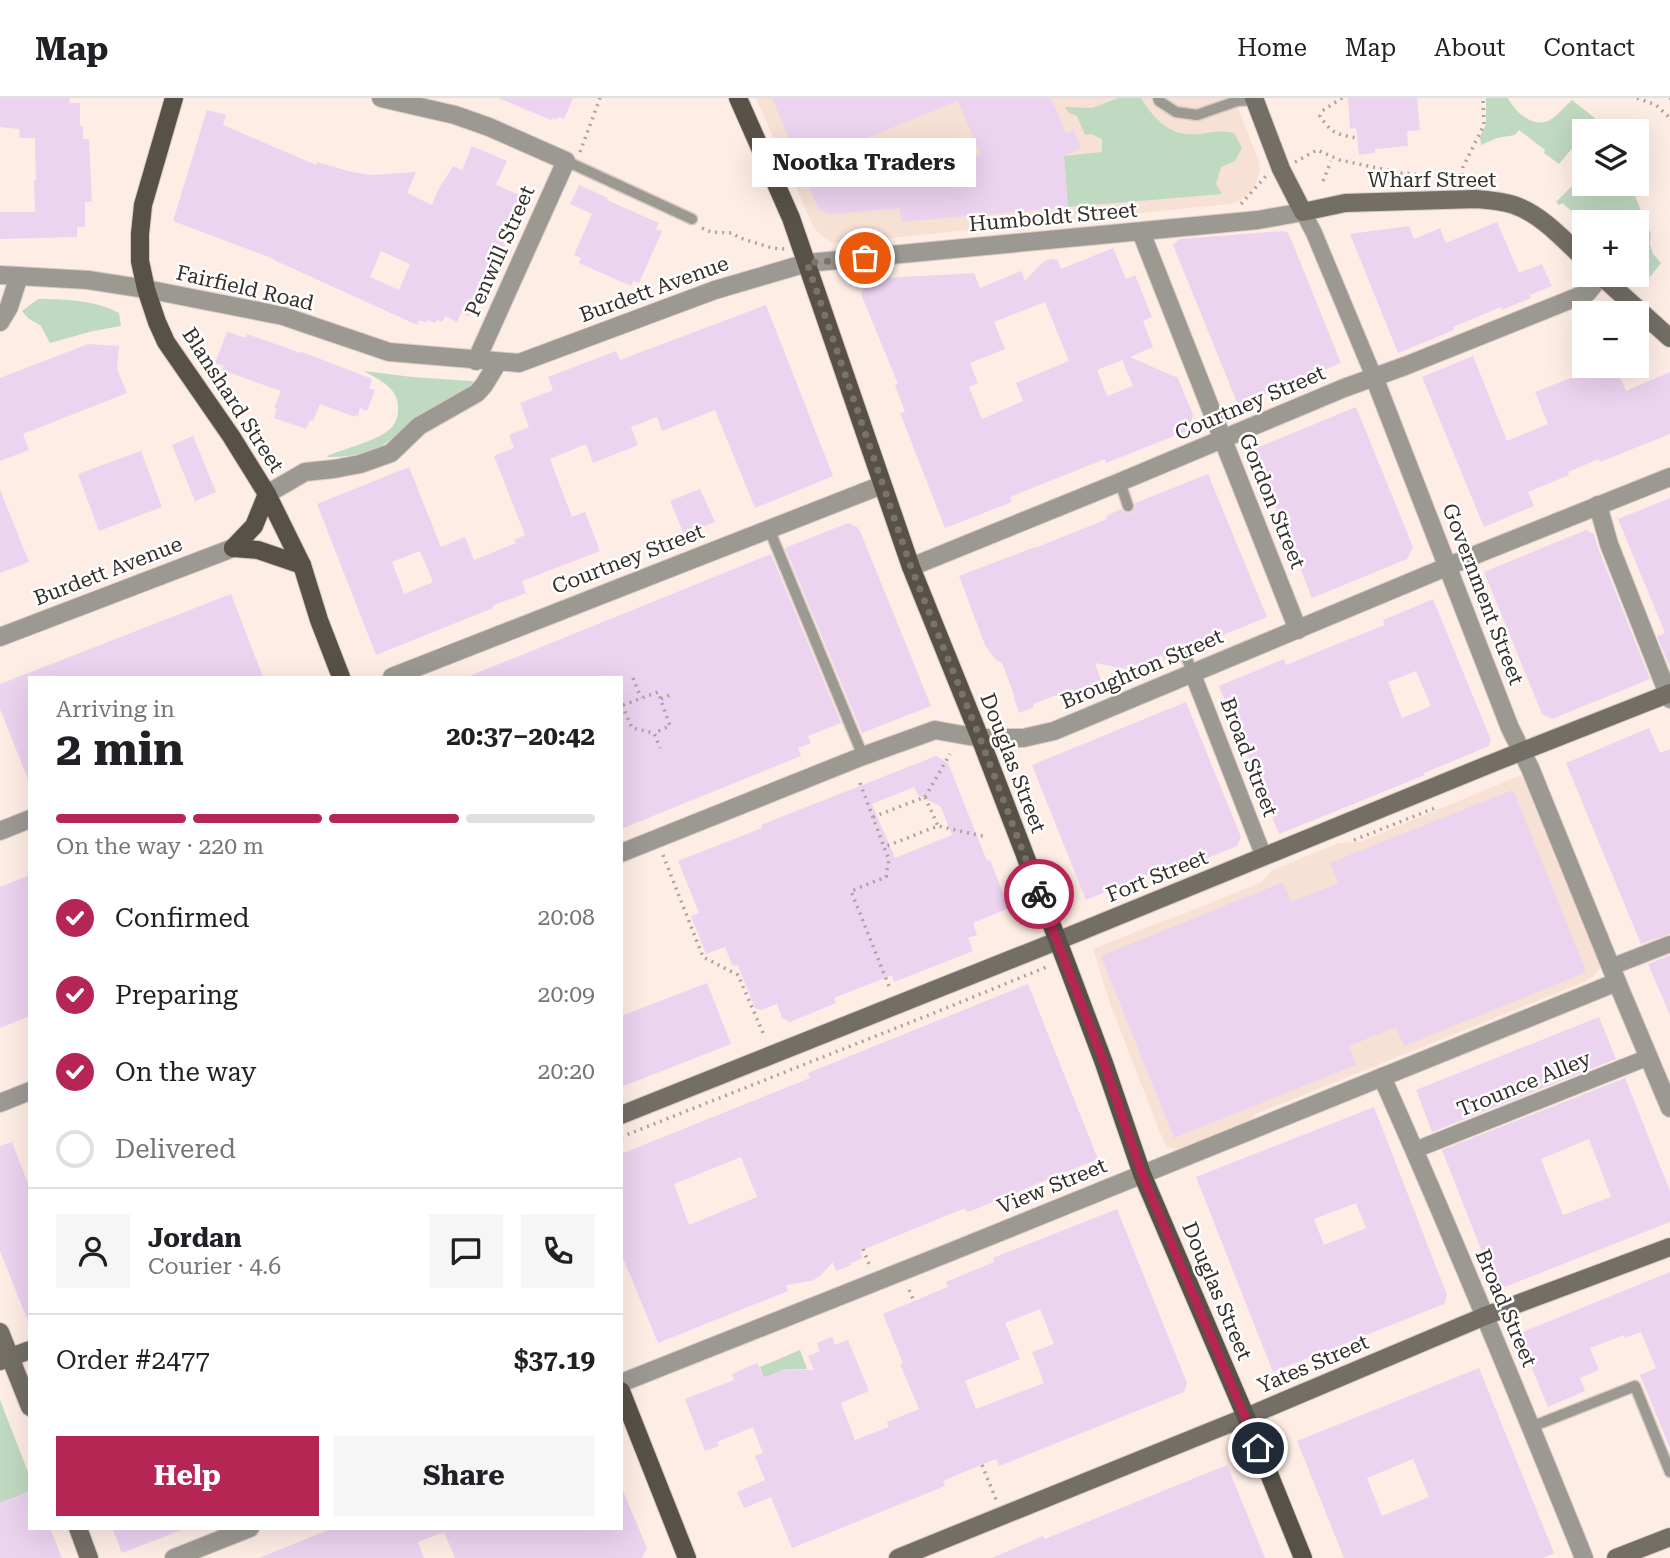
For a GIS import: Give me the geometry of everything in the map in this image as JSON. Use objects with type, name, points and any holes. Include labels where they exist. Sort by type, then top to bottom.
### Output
[{"type":"main road","name":"Blanshard Street","points":[[174,98],[143,205],[140,261],[146,289],[166,342],[231,436],[267,494],[302,565],[341,676]]},
{"type":"main road","name":"Douglas Street","points":[[738,98],[791,218],[911,567],[980,738],[1104,1063],[1142,1174],[1303,1558]]},
{"type":"main road","name":"Government Street","points":[[1254,99],[1281,169],[1303,212]]},
{"type":"main road","name":"Wharf Street","points":[[1303,212],[1345,203],[1494,200],[1514,205],[1532,214],[1572,248]]},
{"type":"main road","points":[[1614,287],[1670,338]]},
{"type":"main road","points":[[233,548],[254,526],[267,494]]},
{"type":"main road","points":[[233,548],[258,550],[302,565]]},
{"type":"main road","name":"Fort Street","points":[[623,1114],[1522,752],[1669,696]]},
{"type":"main road","name":"Yates Street","points":[[898,1558],[1246,1417],[1485,1316],[1670,1247]]},
{"type":"main road","points":[[0,1332],[5,1359],[28,1402]]},
{"type":"main road","points":[[5,1359],[28,1350]]},
{"type":"main road","points":[[623,1396],[687,1558]]},
{"type":"main road","points":[[79,1530],[89,1558]]},
{"type":"main road","points":[[1616,1558],[1670,1537]]},
{"type":"street","points":[[381,98],[455,115],[570,163]]},
{"type":"street","name":"Penwill Street","points":[[476,360],[570,163]]},
{"type":"street","name":"Humboldt Street","points":[[807,263],[1258,220],[1303,212]]},
{"type":"street","name":"Government Street","points":[[1303,212],[1374,377],[1510,728],[1670,1108]]},
{"type":"street","name":"Gordon Street","points":[[1141,232],[1298,630]]},
{"type":"street","name":"Burdett Avenue","points":[[519,363],[715,290],[807,263]]},
{"type":"street","name":"Fairfield Road","points":[[0,275],[88,280],[283,316],[389,352],[519,363]]},
{"type":"street","points":[[0,322],[9,307],[19,275]]},
{"type":"street","name":"Courtney Street","points":[[911,567],[1374,377],[1587,293],[1592,287]]},
{"type":"street","points":[[267,494],[305,472],[334,470],[391,453],[419,426],[478,393],[498,362]]},
{"type":"street","name":"Broughton Street","points":[[623,852],[935,730],[980,738],[1023,738],[1054,731],[1670,477]]},
{"type":"street","name":"Courtney Street","points":[[395,676],[882,485]]},
{"type":"street","points":[[1598,505],[1609,544],[1669,696]]},
{"type":"street","name":"Burdett Avenue","points":[[0,637],[233,548]]},
{"type":"street","name":"Broad Street","points":[[1192,672],[1264,857]]},
{"type":"street","points":[[0,831],[28,820]]},
{"type":"street","points":[[1614,975],[1670,944]]},
{"type":"street","name":"View Street","points":[[623,1382],[1382,1077],[1614,975]]},
{"type":"street","name":"Trounce Alley","points":[[1415,1150],[1649,1057]]},
{"type":"street","name":"Broad Street","points":[[1382,1077],[1485,1316],[1584,1558]]},
{"type":"street","points":[[0,1102],[28,1092]]},
{"type":"street","points":[[174,1558],[245,1530]]},
{"type":"lane","points":[[1158,98],[1176,112],[1197,115],[1237,101],[1254,99]]},
{"type":"lane","points":[[570,163],[692,219]]},
{"type":"lane","points":[[1120,482],[1128,506]]},
{"type":"lane","points":[[769,529],[863,756]]},
{"type":"lane","points":[[1184,651],[1192,672]]},
{"type":"lane","points":[[1531,1427],[1635,1386],[1670,1472]]},
{"type":"path","points":[[570,163],[600,98]]},
{"type":"path","points":[[1342,98],[1322,111],[1320,116],[1329,130],[1357,138]]},
{"type":"path","points":[[1462,175],[1463,167],[1484,125],[1483,98]]},
{"type":"path","points":[[1637,98],[1656,105],[1670,118]]},
{"type":"path","points":[[1644,101],[1651,98]]},
{"type":"path","points":[[1281,169],[1317,150],[1351,163],[1401,173],[1446,176]]},
{"type":"path","points":[[1323,180],[1331,161]]},
{"type":"path","points":[[692,219],[700,227],[712,232],[732,233],[772,248]]},
{"type":"path","points":[[633,678],[641,698]]},
{"type":"path","points":[[623,705],[658,692],[670,726],[654,733],[632,728],[623,707]]},
{"type":"path","points":[[661,699],[672,694]]},
{"type":"path","points":[[654,733],[660,748]]},
{"type":"path","points":[[873,817],[925,797],[950,754]]},
{"type":"path","points":[[860,783],[889,859],[886,877],[851,891],[889,986]]},
{"type":"path","points":[[925,797],[937,826]]},
{"type":"path","points":[[884,847],[937,826],[987,838]]},
{"type":"path","points":[[656,838],[703,957],[738,975],[764,1035]]},
{"type":"path","points":[[623,1137],[1024,977]]},
{"type":"path","points":[[863,1249],[869,1264]]},
{"type":"path","points":[[909,1290],[914,1301]]},
{"type":"path","points":[[982,1465],[1002,1515]]},
{"type":"shaded area","points":[[756,98],[1234,98],[1260,170],[1255,186],[1249,194],[1230,204],[831,242],[814,228]]},
{"type":"shaded area","points":[[1519,776],[1527,783],[1600,961],[1600,968],[1594,976],[1256,1114],[1250,1121],[1183,1148],[1168,1147],[1111,1006],[1093,949],[1260,883],[1273,870],[1339,843],[1360,842]]},
{"type":"green space","points":[[1118,98],[1141,98],[1158,120],[1181,133],[1234,133],[1242,148],[1235,161],[1221,167],[1216,184],[1222,194],[1068,207],[1064,156],[1102,152],[1102,139],[1091,134],[1085,135],[1077,116],[1069,113],[1065,107],[1092,108]]},
{"type":"green space","points":[[1486,98],[1508,98],[1525,118],[1537,122],[1550,120],[1572,100],[1596,119],[1572,119],[1572,148],[1559,164],[1519,130],[1515,135],[1497,138],[1481,145],[1480,137],[1486,124]]},
{"type":"green space","points":[[1572,187],[1572,196],[1635,196],[1641,210],[1572,211],[1562,203],[1559,205],[1556,202]]},
{"type":"green space","points":[[1649,229],[1653,254],[1661,263],[1649,278]]},
{"type":"green space","points":[[38,299],[100,305],[119,313],[121,326],[50,343],[41,326],[22,311]]},
{"type":"green space","points":[[364,371],[477,383],[425,414],[376,449],[328,457],[383,434],[396,421],[396,396],[382,382]]},
{"type":"green space","points":[[800,1350],[807,1369],[785,1369],[764,1378],[760,1367]]},
{"type":"green space","points":[[0,1400],[28,1472],[28,1492],[0,1503]]},
{"type":"building","points":[[0,98],[70,98],[69,103],[80,103],[83,139],[89,139],[92,202],[85,202],[85,227],[77,227],[77,237],[0,239],[0,212],[35,212],[36,180],[35,138],[20,138],[19,129],[0,127]]},
{"type":"building","points":[[498,98],[573,98],[564,119],[558,117],[551,120]]},
{"type":"building","points":[[772,98],[1051,98],[1066,133],[1074,130],[1081,148],[1064,156],[1068,207],[901,222],[900,208],[830,214],[819,209]],"holes":[[[958,101],[981,155],[896,166],[898,181],[838,187],[825,155]]]},
{"type":"building","points":[[1348,98],[1417,98],[1420,130],[1407,131],[1408,146],[1375,149],[1375,153],[1359,155],[1356,128],[1350,129]]},
{"type":"building","points":[[207,110],[226,115],[223,125],[316,165],[317,162],[373,175],[416,172],[407,193],[432,205],[453,166],[462,170],[472,146],[507,161],[496,185],[526,198],[480,301],[477,299],[469,316],[461,313],[457,322],[445,316],[442,322],[427,320],[426,323],[419,320],[417,325],[274,259],[173,221]],"holes":[[[381,251],[410,264],[399,290],[370,277]]]},
{"type":"building","points":[[579,185],[659,223],[656,229],[662,231],[639,283],[633,281],[631,286],[579,263],[581,258],[574,255],[592,214],[570,204]]},
{"type":"building","points":[[1497,222],[1519,273],[1542,264],[1552,286],[1530,295],[1531,298],[1502,310],[1501,307],[1398,353],[1350,234],[1409,226],[1414,239],[1440,228],[1446,243]]},
{"type":"building","points":[[1287,232],[1290,237],[1341,363],[1238,405],[1173,245],[1180,239]]},
{"type":"building","points":[[1113,248],[1126,279],[1135,275],[1152,317],[1143,321],[1153,347],[1130,357],[1178,378],[1193,415],[1189,430],[1106,463],[1105,459],[1010,497],[1012,502],[945,528],[900,413],[905,412],[895,385],[898,384],[861,294],[867,279],[974,273],[980,288],[1021,271],[1025,281],[1040,265],[1052,259],[1058,260],[1061,269]],"holes":[[[1045,302],[1069,361],[1016,383],[1023,401],[982,419],[969,387],[978,383],[970,363],[1005,349],[994,322]],[[1122,360],[1133,386],[1107,396],[1097,370]]]},
{"type":"building","points":[[766,305],[833,476],[755,508],[715,410],[662,431],[657,417],[631,427],[638,445],[593,463],[586,444],[550,459],[572,517],[585,512],[600,551],[522,581],[526,593],[376,655],[317,504],[409,467],[441,547],[465,537],[474,560],[516,543],[514,540],[525,535],[494,456],[514,448],[509,435],[529,427],[520,403],[553,390],[548,377],[616,351],[620,360]],"holes":[[[420,551],[433,582],[404,594],[392,562]]]},
{"type":"building","points":[[227,332],[246,338],[247,334],[370,378],[372,381],[369,388],[375,390],[367,411],[360,408],[358,416],[355,417],[320,404],[313,421],[310,420],[306,429],[274,418],[277,409],[274,408],[281,391],[222,370],[224,366],[215,363]]},
{"type":"building","points":[[88,344],[119,346],[117,369],[127,393],[23,434],[29,450],[0,461],[0,378]]},
{"type":"building","points":[[1473,356],[1507,441],[1548,424],[1535,392],[1572,377],[1620,378],[1626,391],[1670,372],[1670,434],[1600,462],[1599,459],[1528,492],[1534,506],[1484,527],[1422,377]]},
{"type":"building","points":[[1356,407],[1413,547],[1407,559],[1312,598],[1252,450]]},
{"type":"building","points":[[193,436],[216,492],[195,501],[172,445]]},
{"type":"building","points":[[141,451],[162,507],[99,531],[78,474]]},
{"type":"building","points":[[1208,474],[1267,617],[1191,648],[1186,643],[1181,644],[1176,649],[1177,654],[1164,659],[1162,655],[1131,670],[1095,663],[1101,681],[1033,704],[1034,707],[1019,713],[1002,663],[995,659],[985,645],[959,576],[1107,519],[1106,516],[1121,509],[1131,513],[1135,503]]},
{"type":"building","points":[[700,489],[715,522],[684,534],[670,501]]},
{"type":"building","points":[[0,490],[29,562],[0,573]]},
{"type":"building","points":[[1670,498],[1670,668],[1657,636],[1665,633],[1618,519]]},
{"type":"building","points":[[848,523],[860,531],[931,706],[862,733],[785,548]]},
{"type":"building","points":[[1586,530],[1594,534],[1650,679],[1552,719],[1542,714],[1484,572]]},
{"type":"building","points":[[771,554],[841,723],[808,736],[811,743],[798,748],[801,756],[623,828],[623,676],[469,676]]},
{"type":"building","points":[[231,594],[263,676],[28,676],[28,779],[0,709],[0,684]]},
{"type":"building","points":[[1433,599],[1491,740],[1489,746],[1279,834],[1219,686],[1284,659],[1286,665],[1385,625],[1383,620]],"holes":[[[1416,671],[1431,706],[1402,718],[1388,682]]]},
{"type":"building","points":[[1186,702],[1241,837],[1237,846],[1173,872],[1170,866],[1086,900],[1032,765]]},
{"type":"building","points":[[1649,728],[1660,753],[1670,749],[1670,934],[1641,944],[1566,763]]},
{"type":"building","points":[[936,756],[948,763],[1009,908],[973,923],[977,935],[968,938],[973,951],[894,982],[892,975],[834,998],[836,1003],[790,1022],[782,1018],[777,1004],[761,1010],[755,1008],[738,966],[732,965],[725,947],[706,954],[691,916],[699,913],[678,861],[762,828],[761,825]],"holes":[[[914,787],[918,795],[941,807],[952,835],[895,858],[872,804]]]},
{"type":"building","points":[[1513,790],[1586,972],[1404,1046],[1396,1027],[1349,1046],[1356,1065],[1174,1138],[1101,956],[1283,882],[1291,902],[1338,883],[1330,863]]},
{"type":"building","points":[[28,876],[28,1017],[0,1028],[0,887]]},
{"type":"building","points":[[1670,955],[1670,1015],[1648,964]]},
{"type":"building","points":[[707,983],[731,1044],[623,1086],[623,1015]]},
{"type":"building","points":[[1028,984],[1098,1159],[976,1209],[967,1212],[965,1208],[860,1251],[863,1258],[836,1271],[833,1262],[812,1281],[786,1285],[788,1291],[658,1343],[623,1258],[623,1153],[810,1078],[808,1073]],"holes":[[[741,1157],[757,1197],[689,1225],[674,1184]]]},
{"type":"building","points":[[1599,1017],[1616,1059],[1432,1132],[1416,1090]]},
{"type":"building","points":[[1625,1078],[1670,1191],[1670,1222],[1497,1290],[1442,1150]],"holes":[[[1589,1139],[1611,1197],[1563,1215],[1541,1159]]]},
{"type":"building","points":[[1374,1107],[1447,1295],[1444,1304],[1273,1372],[1196,1177]],"holes":[[[1356,1203],[1366,1228],[1324,1245],[1314,1219]]]},
{"type":"building","points":[[12,1142],[28,1184],[28,1321],[0,1251],[0,1146]]},
{"type":"building","points":[[1117,1209],[1187,1383],[1184,1392],[999,1466],[996,1459],[943,1481],[945,1486],[792,1548],[771,1497],[744,1508],[737,1492],[765,1480],[755,1456],[763,1453],[753,1427],[717,1442],[719,1446],[705,1451],[685,1399],[734,1380],[732,1374],[757,1363],[765,1378],[785,1369],[814,1370],[808,1356],[820,1351],[817,1343],[832,1337],[835,1345],[848,1340],[869,1391],[841,1403],[855,1440],[889,1427],[887,1422],[919,1409],[883,1314],[948,1287],[946,1282],[994,1262],[993,1258]],"holes":[[[1040,1309],[1054,1344],[1032,1352],[1044,1383],[976,1409],[965,1381],[1020,1359],[1005,1323]]]},
{"type":"building","points":[[1670,1272],[1670,1448],[1640,1375],[1656,1368],[1641,1332],[1625,1338],[1624,1335],[1590,1348],[1599,1370],[1580,1378],[1585,1391],[1548,1407],[1518,1334]]},
{"type":"building","points":[[1479,1368],[1554,1553],[1543,1558],[1344,1558],[1297,1441]],"holes":[[[1413,1459],[1429,1497],[1382,1516],[1367,1478]]]},
{"type":"building","points":[[1227,1465],[1265,1558],[992,1558],[1043,1536],[1045,1539]]},
{"type":"building","points":[[623,1491],[647,1548],[642,1558],[455,1558],[444,1532],[418,1542],[424,1558],[259,1558],[328,1530],[623,1530]]},
{"type":"building","points":[[28,1492],[28,1530],[51,1530],[62,1558],[0,1558],[0,1503]]},
{"type":"building","points":[[113,1530],[181,1530],[122,1553]]},
{"type":"way so far","points":[[865,258],[807,263],[911,567],[1039,894]]},
{"type":"place","name":"Nootka Traders","points":[[865,258]]},
{"type":"route","points":[[1039,894],[1104,1063],[1142,1174],[1258,1448]]}]
